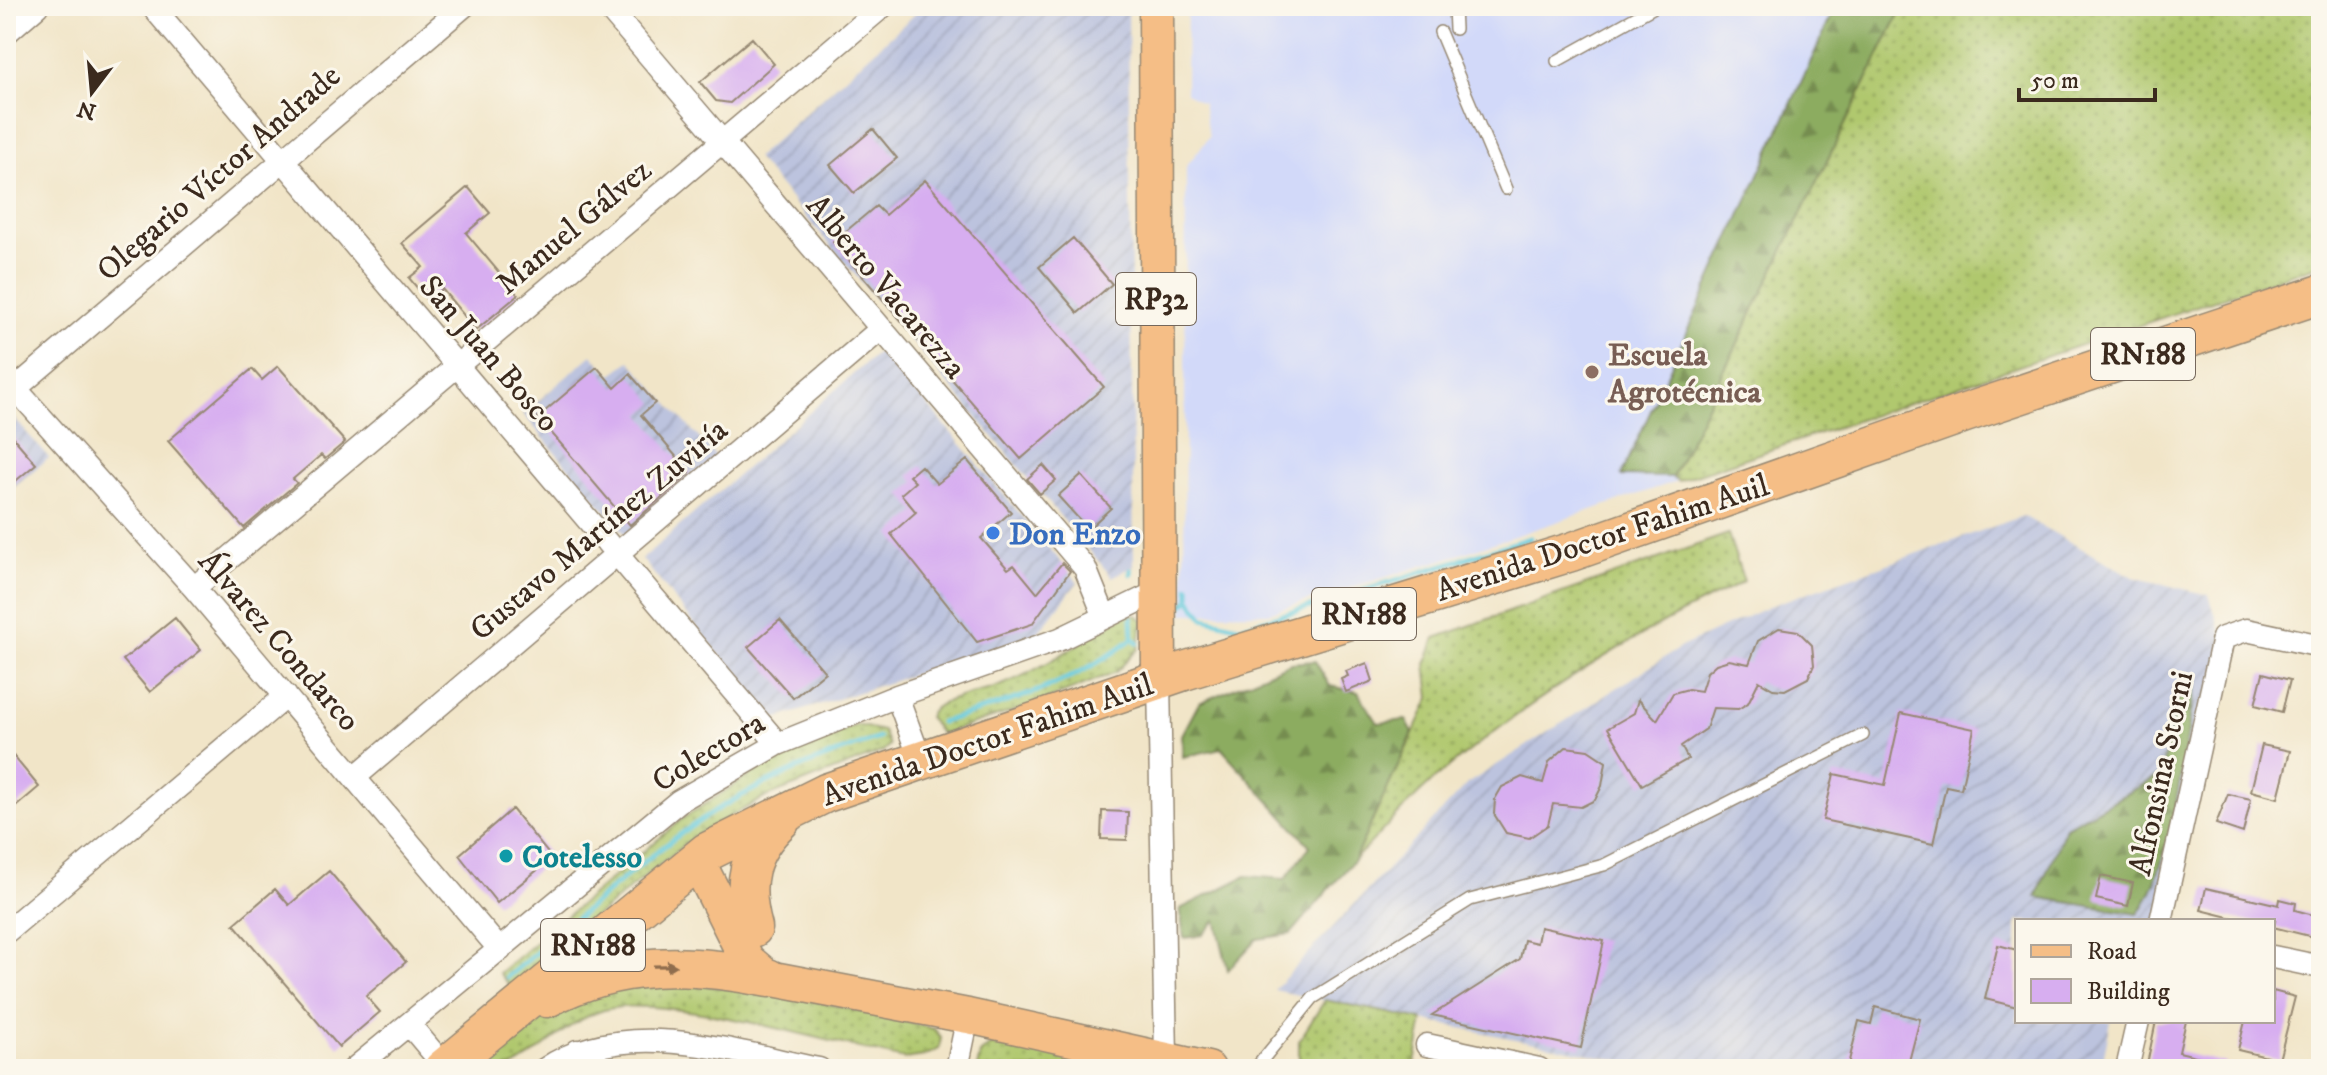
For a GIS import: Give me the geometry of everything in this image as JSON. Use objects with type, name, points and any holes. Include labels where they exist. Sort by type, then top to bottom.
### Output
[{"type":"highway","name":"Avenida Doctor Fahim Auil","points":[[702,856],[794,806],[920,759],[1159,680],[1571,552],[1965,413],[2321,294]]},
{"type":"highway","points":[[753,928],[747,889],[752,855],[768,832],[794,806]]},
{"type":"highway","name":"RN188","points":[[444,1068],[702,856]]},
{"type":"highway","points":[[489,1031],[572,985],[634,968],[697,966],[768,978]]},
{"type":"main road","name":"RP32","points":[[1156,6],[1159,680]]},
{"type":"main road","points":[[702,856],[747,960],[768,978],[968,1016]]},
{"type":"main road","points":[[702,856],[773,956],[797,971],[1156,1065],[1208,1069]]},
{"type":"street","points":[[6,33],[37,6]]},
{"type":"street","name":"San Juan Bosco","points":[[152,6],[778,744]]},
{"type":"street","name":"Olegario Víctor Andrade","points":[[10,383],[464,6]]},
{"type":"street","name":"Alberto Vacarezza","points":[[607,6],[1085,568],[1104,615]]},
{"type":"street","name":"Manuel Gálvez","points":[[194,588],[883,6]]},
{"type":"street","name":"Gustavo Martínez Zuviría","points":[[355,777],[881,329]]},
{"type":"street","name":"Álvarez Condarco","points":[[10,383],[194,588],[500,950]]},
{"type":"street","name":"Colectora","points":[[354,1069],[679,801],[778,744],[897,696],[1060,639],[1104,615],[1157,592]]},
{"type":"street","name":"Alfonsina Storni","points":[[2161,919],[2223,638],[2246,630],[2321,646]]},
{"type":"street","points":[[1156,1065],[1159,680]]},
{"type":"street","points":[[6,932],[286,696]]},
{"type":"street","points":[[897,696],[920,759]]},
{"type":"street","points":[[2275,957],[2321,967]]},
{"type":"street","points":[[957,1069],[968,1016]]},
{"type":"street","points":[[2127,1069],[2138,1023]]},
{"type":"street","points":[[409,1024],[444,1068]]},
{"type":"street","points":[[545,1069],[577,1051],[663,1041],[704,1045],[819,1069]]},
{"type":"street","points":[[1427,1045],[1477,1063],[1539,1069]]},
{"type":"street","points":[[577,1051],[601,1069]]},
{"type":"lane","points":[[1454,6],[1455,29]]},
{"type":"lane","points":[[1557,61],[1656,6]]},
{"type":"lane","points":[[1440,32],[1506,189]]},
{"type":"lane","points":[[1255,1069],[1313,998],[1470,900],[1604,865],[1863,735]]},
{"type":"shaded area","points":[[924,6],[1128,6],[1134,566],[1112,577],[756,158]]},
{"type":"shaded area","name":"Escuela Agrotécnica","points":[[1187,6],[2321,6],[2321,264],[1455,556],[1268,613],[1184,614],[1186,167],[1209,137],[1203,103],[1186,93]]},
{"type":"shaded area","points":[[881,350],[1078,582],[1036,635],[772,720],[642,559]]},
{"type":"shaded area","points":[[592,355],[611,375],[630,361],[718,459],[625,534],[523,414]]},
{"type":"shaded area","points":[[6,409],[49,458],[6,493]]},
{"type":"shaded area","points":[[2023,516],[2133,577],[2209,595],[2223,638],[2161,919],[2015,919],[2015,1023],[2111,1023],[2101,1069],[1663,1069],[1274,990],[1467,784],[1681,647],[1775,604]]},
{"type":"shaded area","points":[[660,1057],[727,1069],[569,1069],[574,1065]]},
{"type":"green space","points":[[1836,6],[1903,6],[1672,477],[1621,476]]},
{"type":"green space","points":[[1903,6],[2321,6],[2321,264],[1678,481],[1672,477]]},
{"type":"green space","points":[[1728,534],[1744,582],[1663,623],[1545,695],[1471,749],[1425,788],[1354,860],[1430,698],[1426,664],[1435,638]]},
{"type":"green space","points":[[1125,615],[1136,615],[1143,620],[1138,649],[1116,672],[1033,705],[941,734],[928,717],[947,701],[994,688],[1028,673]]},
{"type":"green space","points":[[1315,661],[1330,686],[1358,692],[1378,723],[1406,720],[1413,733],[1354,860],[1291,934],[1257,939],[1228,970],[1216,920],[1203,935],[1184,938],[1180,909],[1246,876],[1285,879],[1310,846],[1221,748],[1183,757],[1182,735],[1199,703],[1291,663]]},
{"type":"green space","points":[[2183,679],[2196,684],[2176,804],[2160,867],[2138,914],[2036,897],[2066,827],[2160,775]]},
{"type":"green space","points":[[857,725],[883,731],[889,745],[884,751],[764,798],[696,835],[510,986],[499,973],[682,819],[784,753]]},
{"type":"green space","points":[[633,978],[784,994],[916,1024],[934,1029],[941,1037],[939,1049],[924,1056],[904,1059],[751,1022],[666,1008],[631,1007],[604,1010],[576,1022],[511,1068],[496,1071],[468,1069],[532,1015]]},
{"type":"green space","points":[[1325,1000],[1423,1020],[1414,1069],[1299,1067],[1299,1041]]},
{"type":"green space","points":[[1005,1043],[1107,1065],[1111,1069],[977,1069],[980,1054],[989,1046]]},
{"type":"building","points":[[752,38],[774,64],[730,103],[716,101],[700,82]]},
{"type":"building","points":[[873,129],[897,158],[854,193],[830,165]]},
{"type":"building","points":[[925,180],[1104,387],[1021,459],[833,242],[876,206],[885,215]]},
{"type":"building","points":[[468,187],[490,213],[466,233],[518,295],[476,330],[442,289],[428,301],[409,278],[423,267],[402,243]]},
{"type":"building","points":[[1073,238],[1112,284],[1078,313],[1039,267]]},
{"type":"building","points":[[278,366],[345,442],[325,459],[321,455],[293,479],[297,483],[244,528],[168,441],[252,369],[262,380]]},
{"type":"building","points":[[597,367],[615,388],[630,374],[655,403],[641,415],[690,473],[630,525],[538,417]]},
{"type":"building","points":[[6,429],[36,464],[6,489]]},
{"type":"building","points":[[967,460],[1011,512],[981,538],[1008,569],[1014,565],[1037,593],[1062,563],[1070,571],[1032,624],[977,642],[891,534],[916,512],[901,494],[915,482],[909,476],[921,466],[937,484]]},
{"type":"building","points":[[1043,465],[1056,480],[1040,494],[1027,479]]},
{"type":"building","points":[[1081,475],[1111,508],[1088,529],[1058,496]]},
{"type":"building","points":[[175,618],[201,650],[150,692],[123,660]]},
{"type":"building","points":[[780,620],[825,672],[793,698],[748,647]]},
{"type":"building","points":[[1779,628],[1798,631],[1812,645],[1814,665],[1808,678],[1785,690],[1773,689],[1759,681],[1748,703],[1738,709],[1713,708],[1706,729],[1681,746],[1688,759],[1642,785],[1608,728],[1634,713],[1638,700],[1657,720],[1673,693],[1688,689],[1701,691],[1707,672],[1716,664],[1729,660],[1749,664],[1758,641]]},
{"type":"building","points":[[1367,663],[1373,681],[1346,692],[1341,679],[1348,676],[1346,671]]},
{"type":"building","points":[[2263,673],[2290,680],[2282,712],[2255,705]]},
{"type":"building","points":[[1901,713],[1974,729],[1961,789],[1946,786],[1933,844],[1823,820],[1834,774],[1885,785]]},
{"type":"building","points":[[2262,745],[2290,751],[2278,798],[2251,791]]},
{"type":"building","points":[[6,747],[39,787],[6,815]]},
{"type":"building","points":[[1566,747],[1588,750],[1606,762],[1602,786],[1595,800],[1581,807],[1553,804],[1548,825],[1529,838],[1506,833],[1494,814],[1495,799],[1502,787],[1522,777],[1543,783],[1549,762]]},
{"type":"building","points":[[2228,794],[2251,799],[2243,833],[2216,824]]},
{"type":"building","name":"Cotelesso","points":[[512,809],[552,858],[497,903],[459,855]]},
{"type":"building","points":[[1102,811],[1128,812],[1127,840],[1101,839]]},
{"type":"building","points":[[329,871],[406,962],[366,996],[380,1012],[339,1047],[234,924],[275,889],[289,905]]},
{"type":"building","points":[[2101,876],[2133,883],[2128,906],[2096,899]]},
{"type":"building","points":[[2206,888],[2279,905],[2280,899],[2296,903],[2295,910],[2321,917],[2321,939],[2275,928],[2275,919],[2237,919],[2201,910]]},
{"type":"building","points":[[1540,927],[1604,941],[1581,1048],[1432,1015],[1520,959],[1524,940],[1537,943]]},
{"type":"building","points":[[1998,945],[2015,949],[2015,1006],[1985,999]]},
{"type":"building","points":[[2275,992],[2295,997],[2279,1060],[2238,1050],[2245,1023],[2275,1023]]},
{"type":"building","points":[[1875,1007],[1920,1019],[1907,1069],[1847,1069],[1859,1021],[1871,1024]]},
{"type":"building","points":[[2156,1023],[2186,1023],[2179,1052],[2225,1063],[2225,1069],[2146,1069]]},
{"type":"waterway","points":[[1339,598],[1530,538]]},
{"type":"waterway","points":[[1183,605],[1190,599],[1189,587]]},
{"type":"waterway","points":[[1190,599],[1204,618],[1241,627],[1313,606]]},
{"type":"waterway","points":[[1132,618],[1133,638]]},
{"type":"waterway","points":[[941,722],[1042,689],[1090,667],[1133,638],[1138,643]]},
{"type":"waterway","points":[[507,977],[630,873],[707,816],[790,772],[879,738]]},
{"type":"place","name":"Escuela Agrotécnica","points":[[1592,372]]},
{"type":"place","name":"Don Enzo","points":[[993,533]]},
{"type":"place","name":"Cotelesso","points":[[506,856]]}]
